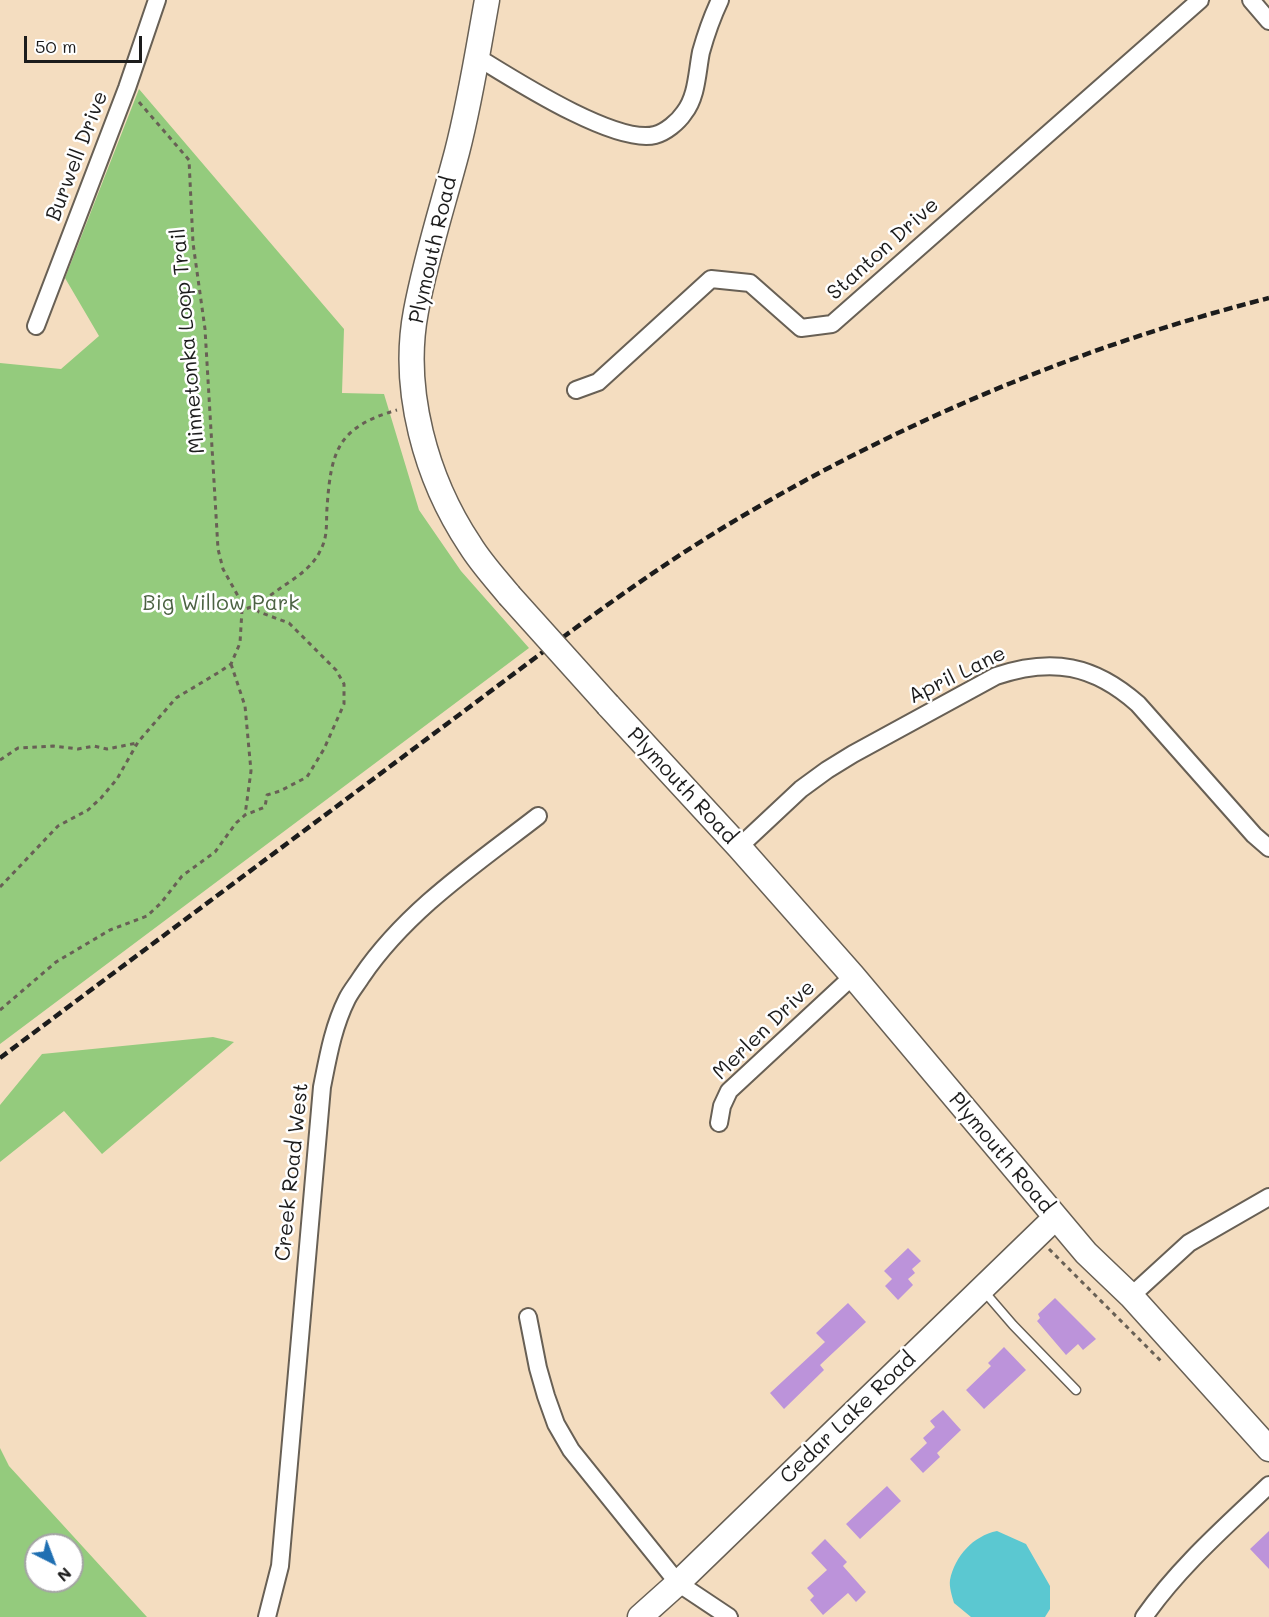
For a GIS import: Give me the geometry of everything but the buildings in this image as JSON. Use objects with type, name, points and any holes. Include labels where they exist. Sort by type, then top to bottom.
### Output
[{"type":"main road","name":"Plymouth Road","points":[[487,0],[458,150],[435,228],[415,312],[411,366],[416,405],[425,449],[440,492],[470,545],[509,595],[739,847],[853,976],[1086,1253],[1131,1296],[1269,1449]]},
{"type":"main road","name":"Cedar Lake Road","points":[[640,1617],[678,1583],[1055,1218]]},
{"type":"street","name":"Burwell Drive","points":[[36,326],[127,88],[157,0]]},
{"type":"street","points":[[477,57],[542,97],[620,133],[638,136],[656,135],[672,126],[685,113],[693,97],[710,20],[720,0]]},
{"type":"street","name":"Stanton Drive","points":[[576,390],[598,382],[711,279],[750,283],[801,328],[832,324],[1200,0]]},
{"type":"street","points":[[1251,0],[1269,21]]},
{"type":"street","name":"April Lane","points":[[739,847],[801,789],[853,754],[996,676],[1021,668],[1046,665],[1071,668],[1097,675],[1119,687],[1138,704],[1254,835],[1269,848]]},
{"type":"street","name":"Creek Road West","points":[[267,1617],[280,1566],[320,1099],[331,1038],[347,999],[370,964],[400,930],[436,895],[538,816]]},
{"type":"street","name":"Merlen Drive","points":[[719,1123],[722,1106],[729,1091],[853,976]]},
{"type":"street","points":[[1131,1296],[1189,1243],[1269,1197]]},
{"type":"street","points":[[528,1317],[538,1368],[556,1425],[590,1474],[678,1583],[729,1617]]},
{"type":"street","points":[[1144,1617],[1192,1558],[1269,1485]]},
{"type":"lane","points":[[982,1289],[1013,1325],[1076,1390]]},
{"type":"path","name":"Minnetonka Loop Trail","points":[[127,88],[189,160],[193,243],[205,329],[218,549],[223,569],[238,596],[242,610],[240,643],[231,663]]},
{"type":"path","points":[[242,610],[253,607],[299,575],[321,551],[326,538],[329,477],[334,459],[345,438],[362,422],[397,410]]},
{"type":"path","points":[[0,1010],[56,962],[110,930],[147,916],[161,903],[182,876],[215,852],[245,815],[265,807],[267,795],[307,777],[324,749],[344,704],[344,684],[336,670],[318,650],[289,623],[259,612],[253,607]]},
{"type":"path","points":[[0,887],[58,826],[88,810],[101,798],[117,779],[138,742],[176,698],[231,663],[245,706],[251,771],[245,815]]},
{"type":"path","points":[[0,760],[18,748],[53,746],[78,749],[94,746],[107,749],[138,742]]},
{"type":"green space","name":"Big Willow Park","points":[[139,89],[344,329],[342,393],[384,394],[419,510],[461,571],[529,648],[0,1044],[0,363],[61,369],[99,336],[65,278]]},
{"type":"green space","points":[[213,1037],[234,1042],[102,1154],[64,1111],[0,1162],[0,1105],[42,1054]]},
{"type":"green space","points":[[0,1448],[9,1466],[70,1533],[24,1533],[24,1593],[84,1593],[84,1548],[147,1617],[0,1617]]},
{"type":"water","points":[[997,1531],[1026,1544],[1050,1586],[1050,1609],[1045,1617],[971,1617],[954,1603],[950,1583],[956,1563],[973,1542]]},
{"type":"railway","points":[[0,1058],[588,618],[709,536],[812,477],[874,445],[1002,386],[1134,337],[1269,298]]}]
